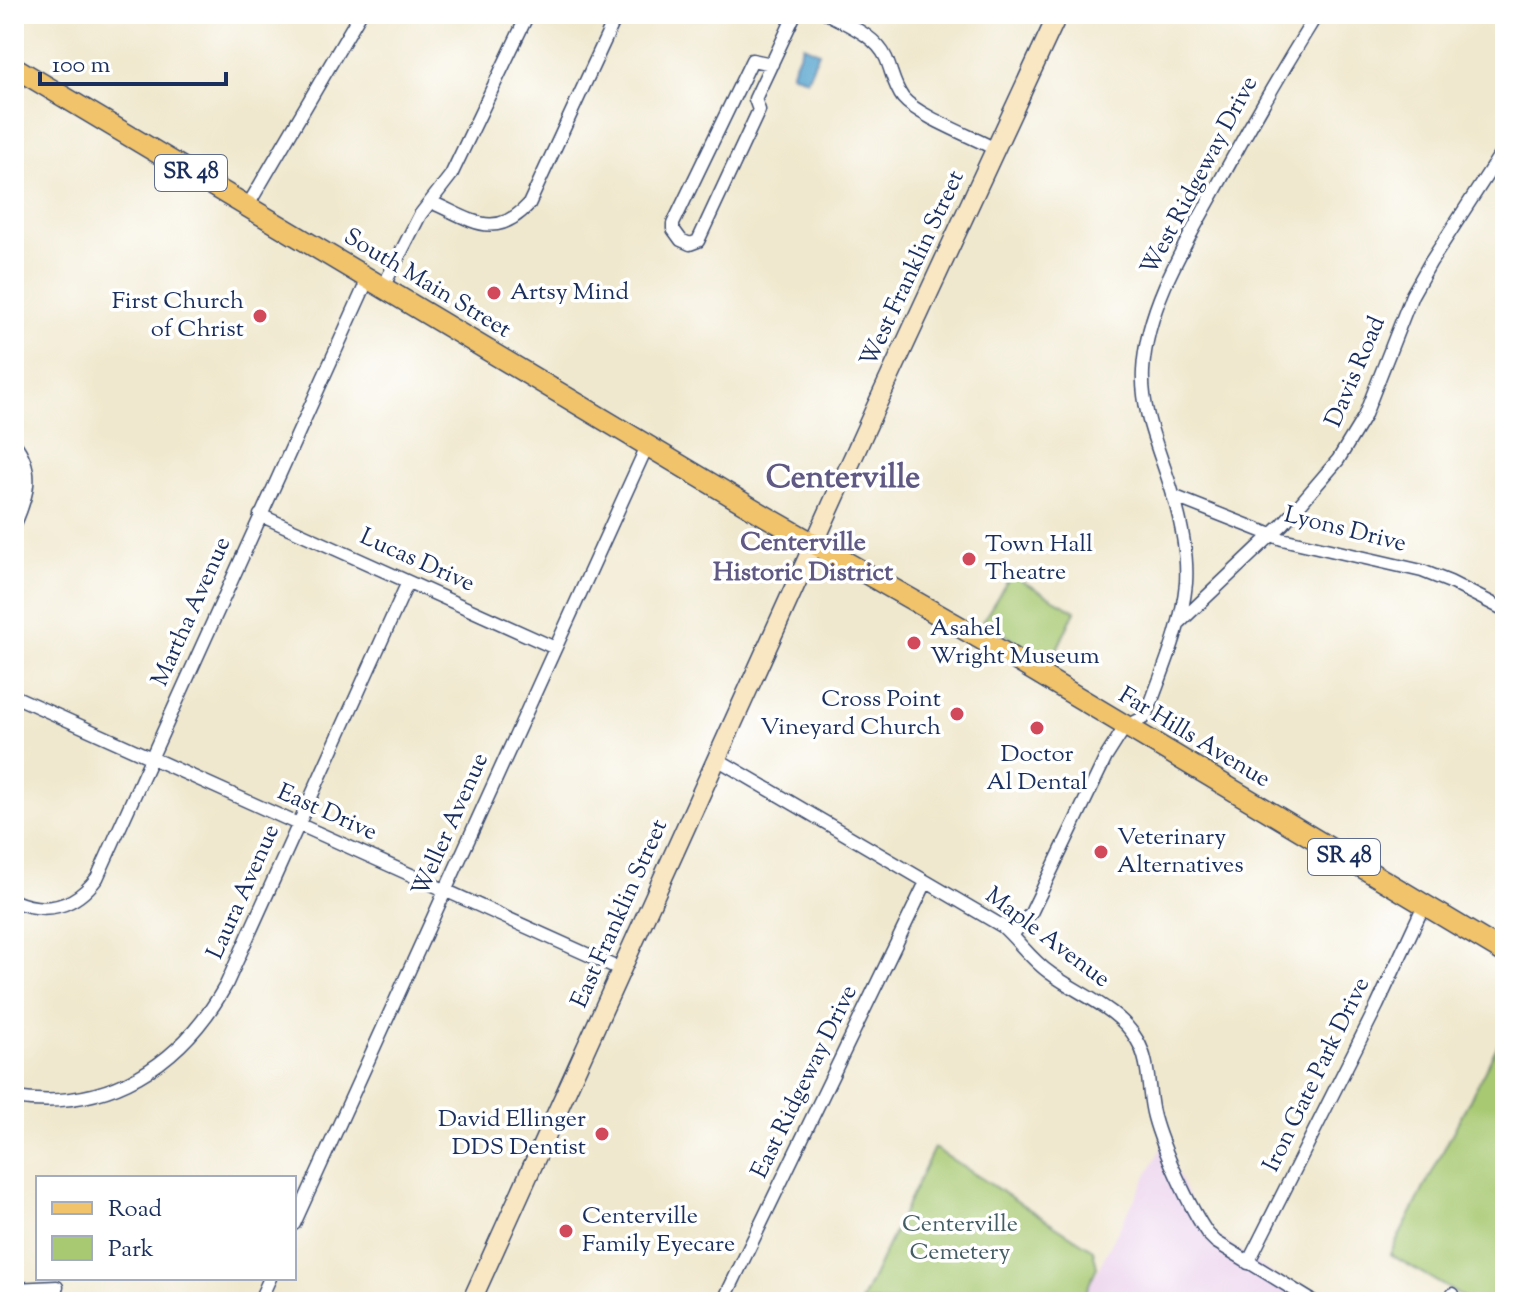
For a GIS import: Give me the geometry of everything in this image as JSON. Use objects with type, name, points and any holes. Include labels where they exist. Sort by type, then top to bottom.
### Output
[{"type":"main road","name":"South Main Street","points":[[14,67],[814,545]]},
{"type":"main road","name":"Far Hills Avenue","points":[[814,545],[981,639],[1505,953]]},
{"type":"street","points":[[247,207],[360,14]]},
{"type":"street","name":"Martha Avenue","points":[[14,901],[41,909],[55,908],[68,904],[97,878],[260,515],[375,283],[451,175],[528,14]]},
{"type":"street","points":[[431,202],[486,226],[514,220],[529,204],[617,14]]},
{"type":"street","points":[[772,64],[752,60],[673,224],[681,240],[690,244],[698,241],[759,110],[755,99],[772,64],[795,14]]},
{"type":"street","points":[[828,14],[868,37],[879,47],[895,84],[909,104],[995,149]]},
{"type":"street","name":"West Franklin Street","points":[[814,545],[1058,14]]},
{"type":"street","name":"West Ridgeway Drive","points":[[1125,727],[1145,717],[1148,711],[1179,623],[1186,582],[1186,565],[1173,496],[1154,439],[1144,391],[1145,355],[1153,321],[1189,236],[1266,95],[1317,14]]},
{"type":"street","name":"Davis Road","points":[[1179,623],[1303,503],[1350,442],[1375,391],[1412,295],[1505,147]]},
{"type":"street","points":[[14,443],[24,458],[28,482],[26,497],[14,526]]},
{"type":"street","name":"Weller Avenue","points":[[296,1220],[648,444]]},
{"type":"street","name":"Lyons Drive","points":[[1173,496],[1271,535],[1422,571],[1505,610]]},
{"type":"street","name":"Lucas Drive","points":[[260,515],[555,648]]},
{"type":"street","name":"East Franklin Street","points":[[471,1302],[814,545]]},
{"type":"street","name":"Laura Avenue","points":[[14,1098],[72,1099],[113,1089],[151,1070],[204,1022],[226,985],[408,582]]},
{"type":"street","name":"East Drive","points":[[14,696],[622,970]]},
{"type":"street","points":[[1012,935],[1031,913],[1106,757],[1125,727]]},
{"type":"street","name":"Maple Avenue","points":[[717,759],[1012,935],[1026,954],[1049,973],[1118,1017],[1143,1050],[1154,1117],[1201,1225],[1216,1242],[1314,1302]]},
{"type":"street","name":"East Ridgeway Drive","points":[[723,1302],[926,882]]},
{"type":"street","name":"Iron Gate Park Drive","points":[[1248,1263],[1424,905]]},
{"type":"street","points":[[259,1302],[269,1280]]},
{"type":"street","points":[[14,1289],[57,1287]]},
{"type":"shaded area","points":[[1164,1143],[1201,1225],[1314,1302],[1081,1302]]},
{"type":"green space","points":[[1011,575],[1075,611],[1051,662],[983,621]]},
{"type":"green space","points":[[1505,1031],[1505,1302],[1471,1302],[1390,1254]]},
{"type":"green space","name":"Centerville Cemetery","points":[[934,1148],[1093,1250],[1097,1267],[1081,1302],[861,1302]]},
{"type":"water","points":[[803,45],[819,52],[807,80],[791,73]]},
{"type":"place","name":"Artsy Mind","points":[[494,293]]},
{"type":"place","name":"First Church of Christ","points":[[260,316]]},
{"type":"place","name":"Town Hall Theatre","points":[[969,559]]},
{"type":"place","name":"Asahel Wright Museum","points":[[914,643]]},
{"type":"place","name":"Cross Point Vineyard Church","points":[[957,714]]},
{"type":"place","name":"Doctor Al Dental","points":[[1037,728]]},
{"type":"place","name":"Veterinary Alternatives","points":[[1101,852]]},
{"type":"place","name":"David Ellinger DDS Dentist","points":[[602,1134]]},
{"type":"place","name":"Centerville Family Eyecare","points":[[566,1231]]},
{"type":"district","name":"Centerville","points":[[843,479]]},
{"type":"district","name":"Centerville Historic District","points":[[803,558]]}]
